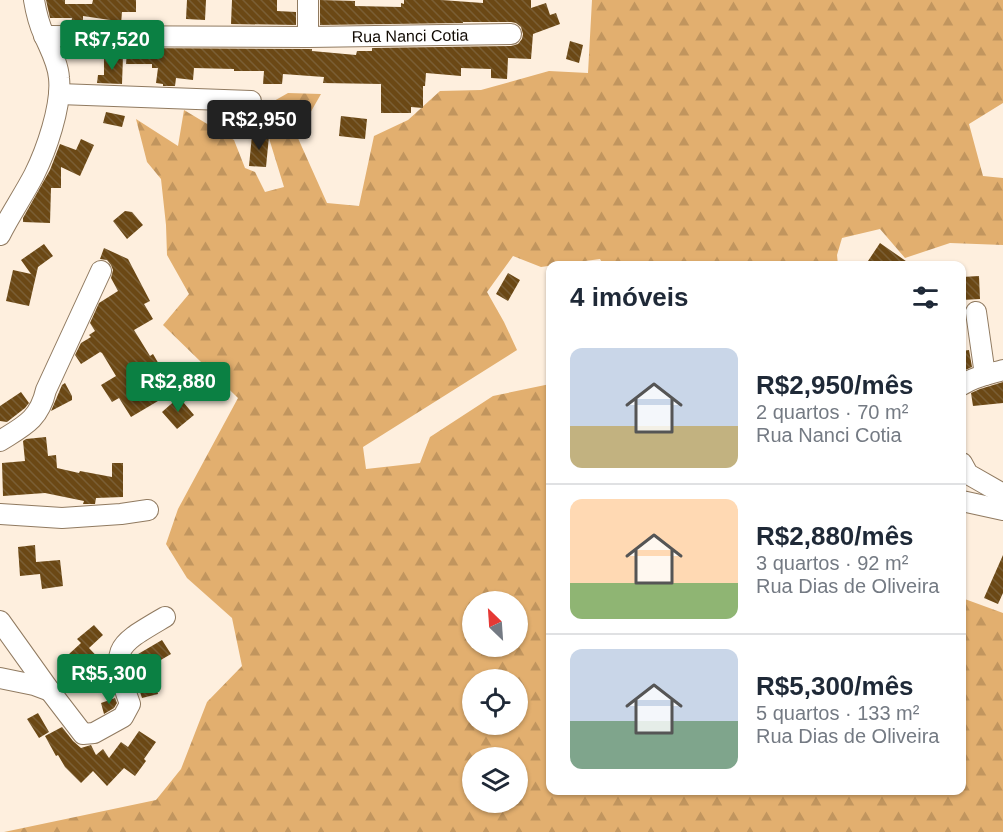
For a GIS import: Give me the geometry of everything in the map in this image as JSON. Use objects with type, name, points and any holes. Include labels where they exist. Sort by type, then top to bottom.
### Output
[{"type":"street","points":[[0,235],[34,175],[55,118],[59,94],[57,66],[36,15],[34,0]]},
{"type":"street","points":[[308,0],[308,37]]},
{"type":"street","name":"Rua Nanci Cotia","points":[[44,36],[308,37],[511,34]]},
{"type":"street","points":[[59,94],[251,101]]},
{"type":"street","points":[[0,441],[27,423],[41,408],[46,390],[88,299],[105,279]]},
{"type":"street","points":[[966,382],[994,372],[976,312]]},
{"type":"street","points":[[966,470],[968,474],[1003,495]]},
{"type":"street","points":[[966,484],[975,489],[1003,495]]},
{"type":"street","points":[[966,502],[1003,510]]},
{"type":"street","points":[[0,514],[62,518],[148,510]]},
{"type":"street","points":[[0,621],[83,734],[94,734],[123,717],[130,704],[118,664],[119,651],[129,639],[165,617]]},
{"type":"street","points":[[0,678],[50,691]]},
{"type":"green space","points":[[592,0],[1003,0],[1003,103],[969,124],[983,176],[1003,178],[1003,245],[950,243],[905,258],[880,229],[842,238],[838,261],[601,261],[600,259],[546,261],[546,266],[541,267],[513,256],[487,292],[517,350],[363,447],[366,469],[420,463],[430,437],[493,396],[546,385],[546,795],[966,795],[966,599],[1003,613],[1003,832],[4,832],[156,800],[181,769],[207,702],[242,666],[232,618],[187,578],[166,544],[178,509],[238,398],[163,325],[189,294],[167,255],[161,179],[147,162],[136,119],[178,146],[184,110],[234,140],[245,168],[255,172],[265,192],[284,187],[260,109],[288,93],[321,94],[297,136],[327,203],[359,206],[374,136],[408,120],[440,91],[481,90],[549,71],[588,73]]},
{"type":"building","points":[[46,0],[65,0],[65,4],[92,4],[93,0],[136,0],[136,12],[122,12],[121,24],[83,16],[83,24],[71,24],[72,18],[50,18]]},
{"type":"building","points":[[187,0],[206,0],[205,20],[186,19]]},
{"type":"building","points":[[232,0],[277,0],[277,11],[296,12],[296,25],[231,24]]},
{"type":"building","points":[[320,0],[355,1],[355,6],[401,7],[404,0],[483,3],[483,0],[531,0],[531,8],[546,3],[550,15],[556,13],[560,24],[533,34],[531,59],[508,58],[507,79],[491,78],[491,69],[461,68],[461,76],[426,73],[425,86],[423,86],[423,108],[411,107],[411,113],[381,113],[381,84],[323,83],[324,77],[283,74],[282,84],[263,84],[264,71],[194,68],[193,80],[176,78],[175,86],[163,86],[163,84],[156,83],[158,68],[152,68],[152,64],[126,64],[127,52],[134,52],[134,48],[312,49],[312,51],[356,55],[357,51],[372,51],[372,48],[511,46],[518,44],[523,34],[521,27],[511,22],[320,25]]},
{"type":"building","points":[[570,41],[583,45],[579,63],[566,59]]},
{"type":"building","points":[[104,56],[123,56],[122,84],[97,83],[98,75],[104,75]]},
{"type":"building","points":[[106,112],[125,116],[122,127],[103,123]]},
{"type":"building","points":[[217,112],[244,113],[244,121],[216,118]]},
{"type":"building","points":[[341,116],[367,119],[365,139],[339,136]]},
{"type":"building","points":[[252,135],[269,136],[266,167],[249,166]]},
{"type":"building","points":[[81,139],[94,145],[80,176],[61,167],[61,188],[51,188],[50,223],[23,222],[23,218],[50,170],[60,144],[76,150]]},
{"type":"building","points":[[125,211],[132,212],[143,225],[127,239],[113,221]]},
{"type":"building","points":[[880,243],[906,261],[868,261]]},
{"type":"building","points":[[44,244],[53,256],[38,267],[29,306],[6,301],[13,270],[31,274],[21,260]]},
{"type":"building","points":[[104,248],[128,259],[150,301],[144,304],[153,319],[134,330],[150,356],[153,354],[163,371],[146,381],[158,401],[131,417],[119,398],[112,402],[101,385],[116,376],[102,353],[100,352],[81,364],[75,355],[81,343],[91,337],[89,335],[95,331],[90,323],[99,303],[118,291],[111,278],[113,270],[111,265],[107,260],[100,259]]},
{"type":"building","points":[[508,273],[520,280],[508,301],[496,294]]},
{"type":"building","points":[[979,276],[980,299],[966,300],[966,277]]},
{"type":"building","points":[[966,350],[969,350],[972,367],[966,370]]},
{"type":"building","points":[[1003,382],[1003,403],[973,406],[971,393]]},
{"type":"building","points":[[65,383],[72,400],[51,411],[62,385]]},
{"type":"building","points":[[21,392],[29,403],[7,422],[0,421],[0,406]]},
{"type":"building","points":[[179,397],[194,415],[177,429],[162,412]]},
{"type":"building","points":[[46,437],[48,456],[56,455],[57,468],[112,477],[112,463],[123,463],[123,497],[96,498],[95,504],[83,504],[84,501],[45,493],[3,496],[2,463],[25,461],[23,441]]},
{"type":"building","points":[[35,545],[36,562],[60,560],[63,586],[42,589],[40,574],[20,576],[18,547]]},
{"type":"building","points":[[1003,555],[1003,593],[998,604],[984,598]]},
{"type":"building","points":[[94,625],[103,635],[89,648],[108,668],[110,681],[97,692],[94,680],[85,688],[64,664],[72,657],[69,654],[81,643],[77,639]]},
{"type":"building","points":[[162,640],[171,654],[154,664],[160,674],[148,681],[133,657]]},
{"type":"building","points":[[155,681],[158,694],[142,698],[138,686]]},
{"type":"building","points":[[115,698],[117,703],[114,708],[104,714],[101,703]]},
{"type":"building","points":[[38,713],[49,732],[39,738],[27,719]]},
{"type":"building","points":[[62,727],[81,748],[91,745],[96,755],[103,749],[109,758],[121,742],[128,747],[139,731],[156,742],[135,776],[124,768],[107,786],[93,771],[81,783],[65,767],[58,755],[56,756],[45,736]]}]
